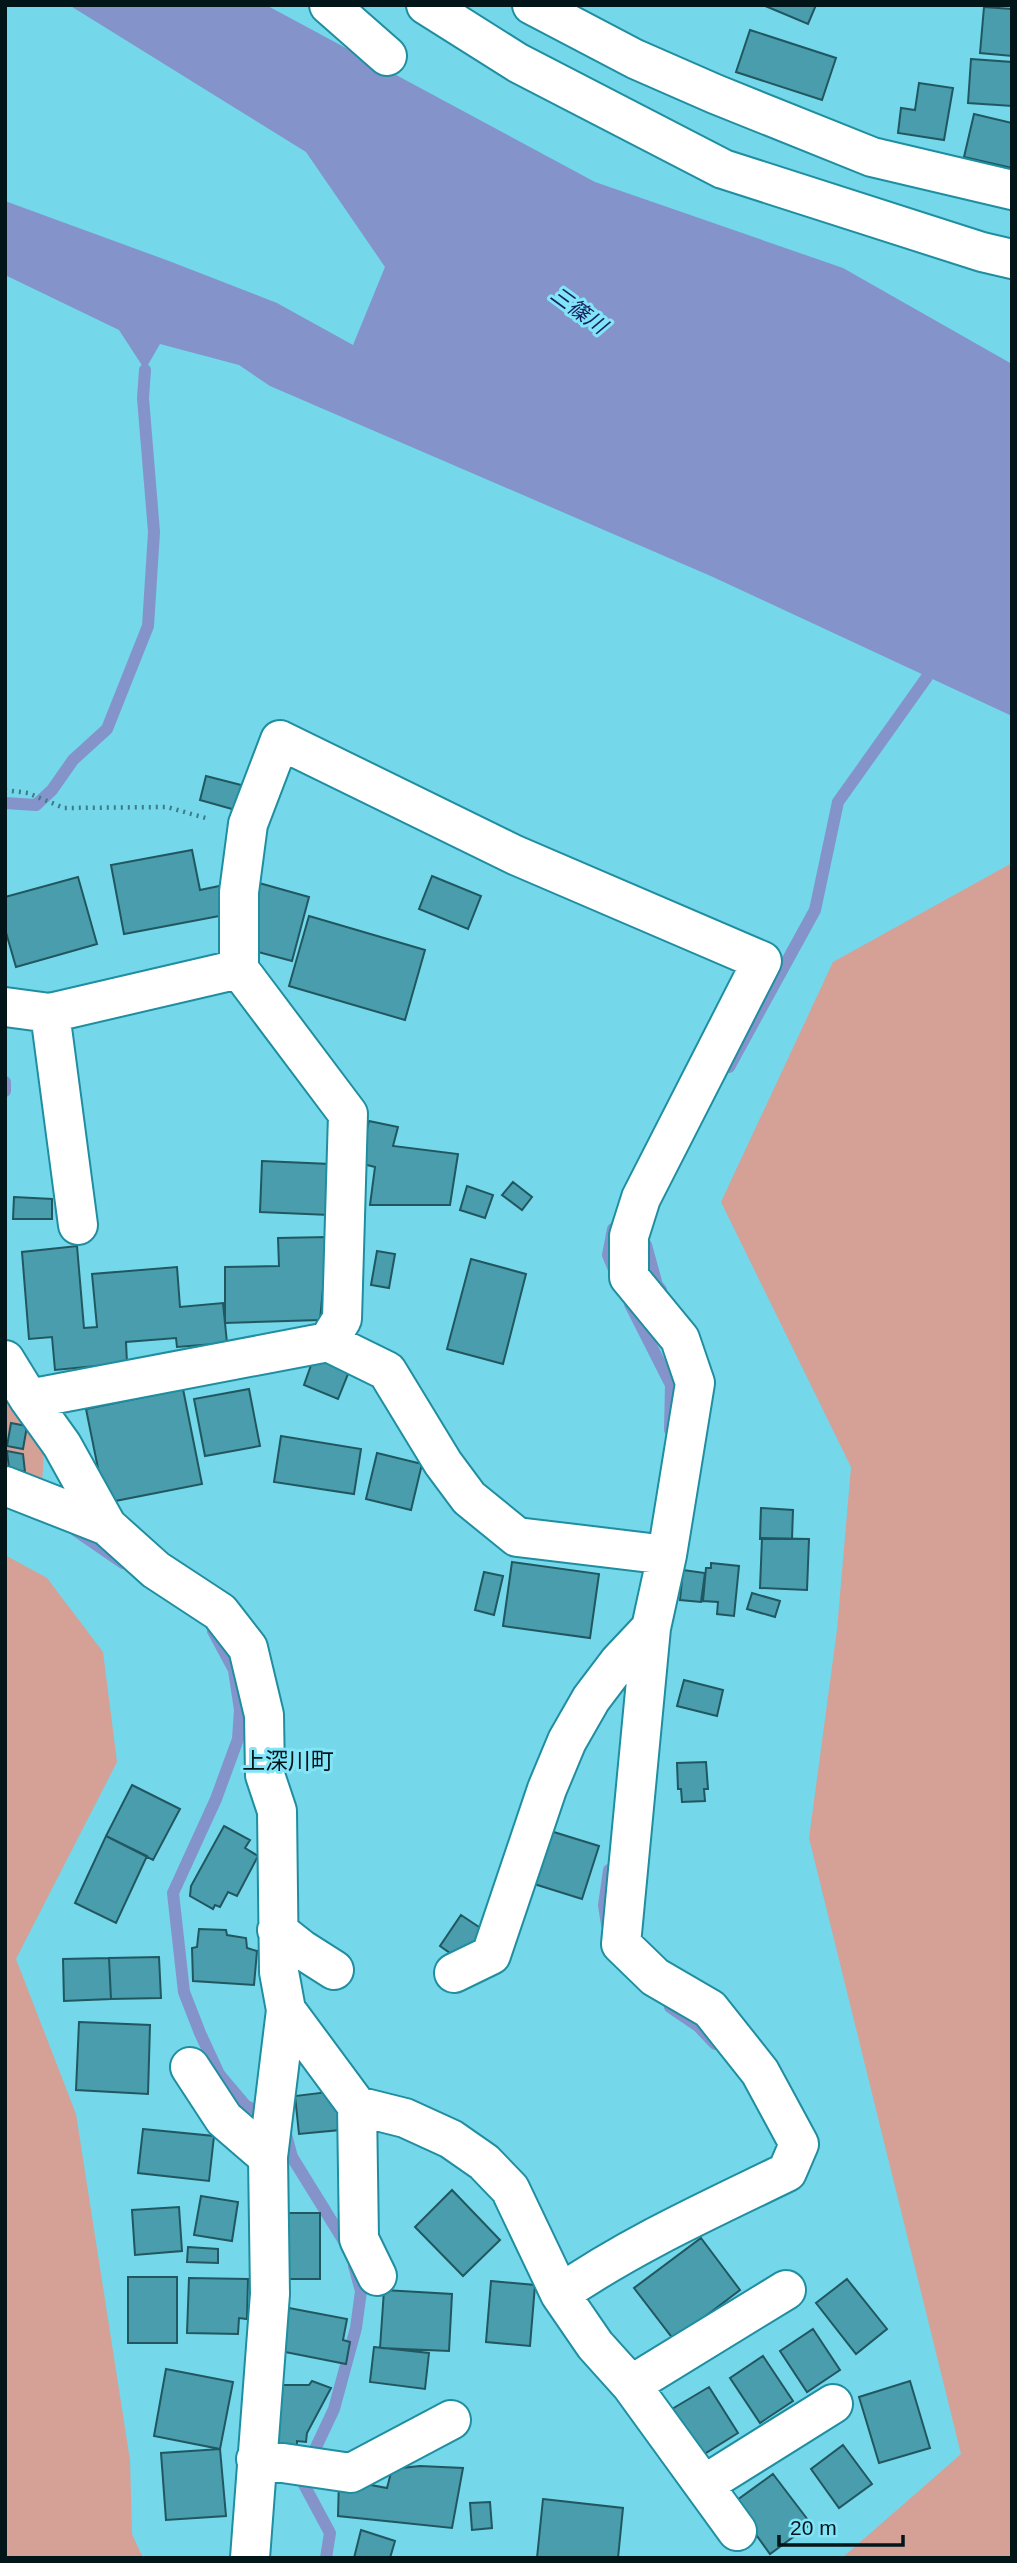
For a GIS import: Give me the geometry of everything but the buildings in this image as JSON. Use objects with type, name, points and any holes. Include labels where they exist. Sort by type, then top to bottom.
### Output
[{"type":"street","points":[[329,5],[387,56]]},
{"type":"street","points":[[426,5],[518,63],[723,169],[982,252],[1012,259]]},
{"type":"street","points":[[532,5],[635,59],[872,157],[1012,190]]},
{"type":"street","points":[[328,1342],[342,1319],[348,1114],[239,969],[239,892],[248,824],[280,740],[515,855],[762,961],[641,1198],[629,1236],[629,1277],[680,1339],[695,1383],[667,1555],[651,1628],[621,1944],[655,1977],[710,2009],[760,2072],[799,2144],[787,2172],[643,2241],[559,2294]]},
{"type":"street","points":[[5,1007],[50,1013],[239,969]]},
{"type":"street","points":[[50,1013],[78,1225]]},
{"type":"street","points":[[29,1399],[328,1342],[387,1371],[443,1463],[469,1498],[517,1537],[667,1555]]},
{"type":"street","points":[[5,1360],[62,1446],[107,1526],[156,1570],[220,1612],[248,1648],[264,1715],[265,1775],[278,1811],[277,1930],[279,1972],[286,2010],[268,2157],[270,2294],[250,2558]]},
{"type":"street","points":[[5,1486],[107,1526]]},
{"type":"street","points":[[454,1973],[491,1955],[547,1789],[567,1741],[590,1699],[619,1662],[651,1628]]},
{"type":"street","points":[[277,1930],[334,1970]]},
{"type":"street","points":[[286,2010],[358,2106],[405,2118],[451,2138],[484,2162],[510,2189],[559,2294],[595,2345],[631,2385],[737,2531]]},
{"type":"street","points":[[190,2067],[224,2119],[268,2157]]},
{"type":"street","points":[[358,2106],[356,2165],[359,2239],[377,2276]]},
{"type":"street","points":[[631,2385],[786,2290]]},
{"type":"street","points":[[705,2484],[833,2404]]},
{"type":"street","points":[[256,2459],[351,2473],[451,2420]]},
{"type":"path","points":[[5,790],[28,793],[64,808],[167,807],[247,832]]},
{"type":"shaded area","points":[[1012,863],[1012,2558],[842,2558],[961,2454],[809,1838],[837,1630],[851,1467],[721,1202],[833,962]]},
{"type":"shaded area","points":[[5,1383],[44,1450],[42,1484],[5,1474]]},
{"type":"shaded area","points":[[5,1555],[47,1578],[103,1652],[117,1762],[16,1959],[76,2114],[130,2460],[132,2534],[143,2558],[5,2558]]},
{"type":"water","name":"三篠川","points":[[69,5],[266,5],[595,182],[843,268],[1012,364],[1012,716],[713,577],[270,386],[239,365],[160,344],[145,370],[119,330],[5,275],[5,201],[277,303],[353,345],[385,267],[306,152]]},
{"type":"waterway","points":[[5,803],[36,805],[52,790],[73,760],[107,729],[148,626],[154,532],[143,398],[145,370]]},
{"type":"waterway","points":[[729,1067],[815,910],[838,802],[927,677]]},
{"type":"waterway","points":[[5,1082],[5,1091]]},
{"type":"waterway","points":[[613,1229],[608,1255],[615,1272]]},
{"type":"waterway","points":[[646,1245],[657,1285],[661,1290]]},
{"type":"waterway","points":[[630,1304],[671,1385],[670,1430]]},
{"type":"waterway","points":[[75,1530],[123,1563]]},
{"type":"waterway","points":[[213,1631],[234,1670],[240,1710],[238,1739],[216,1799],[173,1893],[184,1992],[219,2074],[246,2106],[267,2115]]},
{"type":"waterway","points":[[607,1925],[604,1905],[609,1870]]},
{"type":"waterway","points":[[670,2007],[698,2026],[715,2044]]},
{"type":"waterway","points":[[284,2127],[292,2157],[347,2246]]},
{"type":"waterway","points":[[326,2558],[330,2533],[301,2479],[334,2409],[356,2328],[361,2291],[354,2266]]},
{"type":"district","name":"上深川町","points":[[288,1761]]}]
